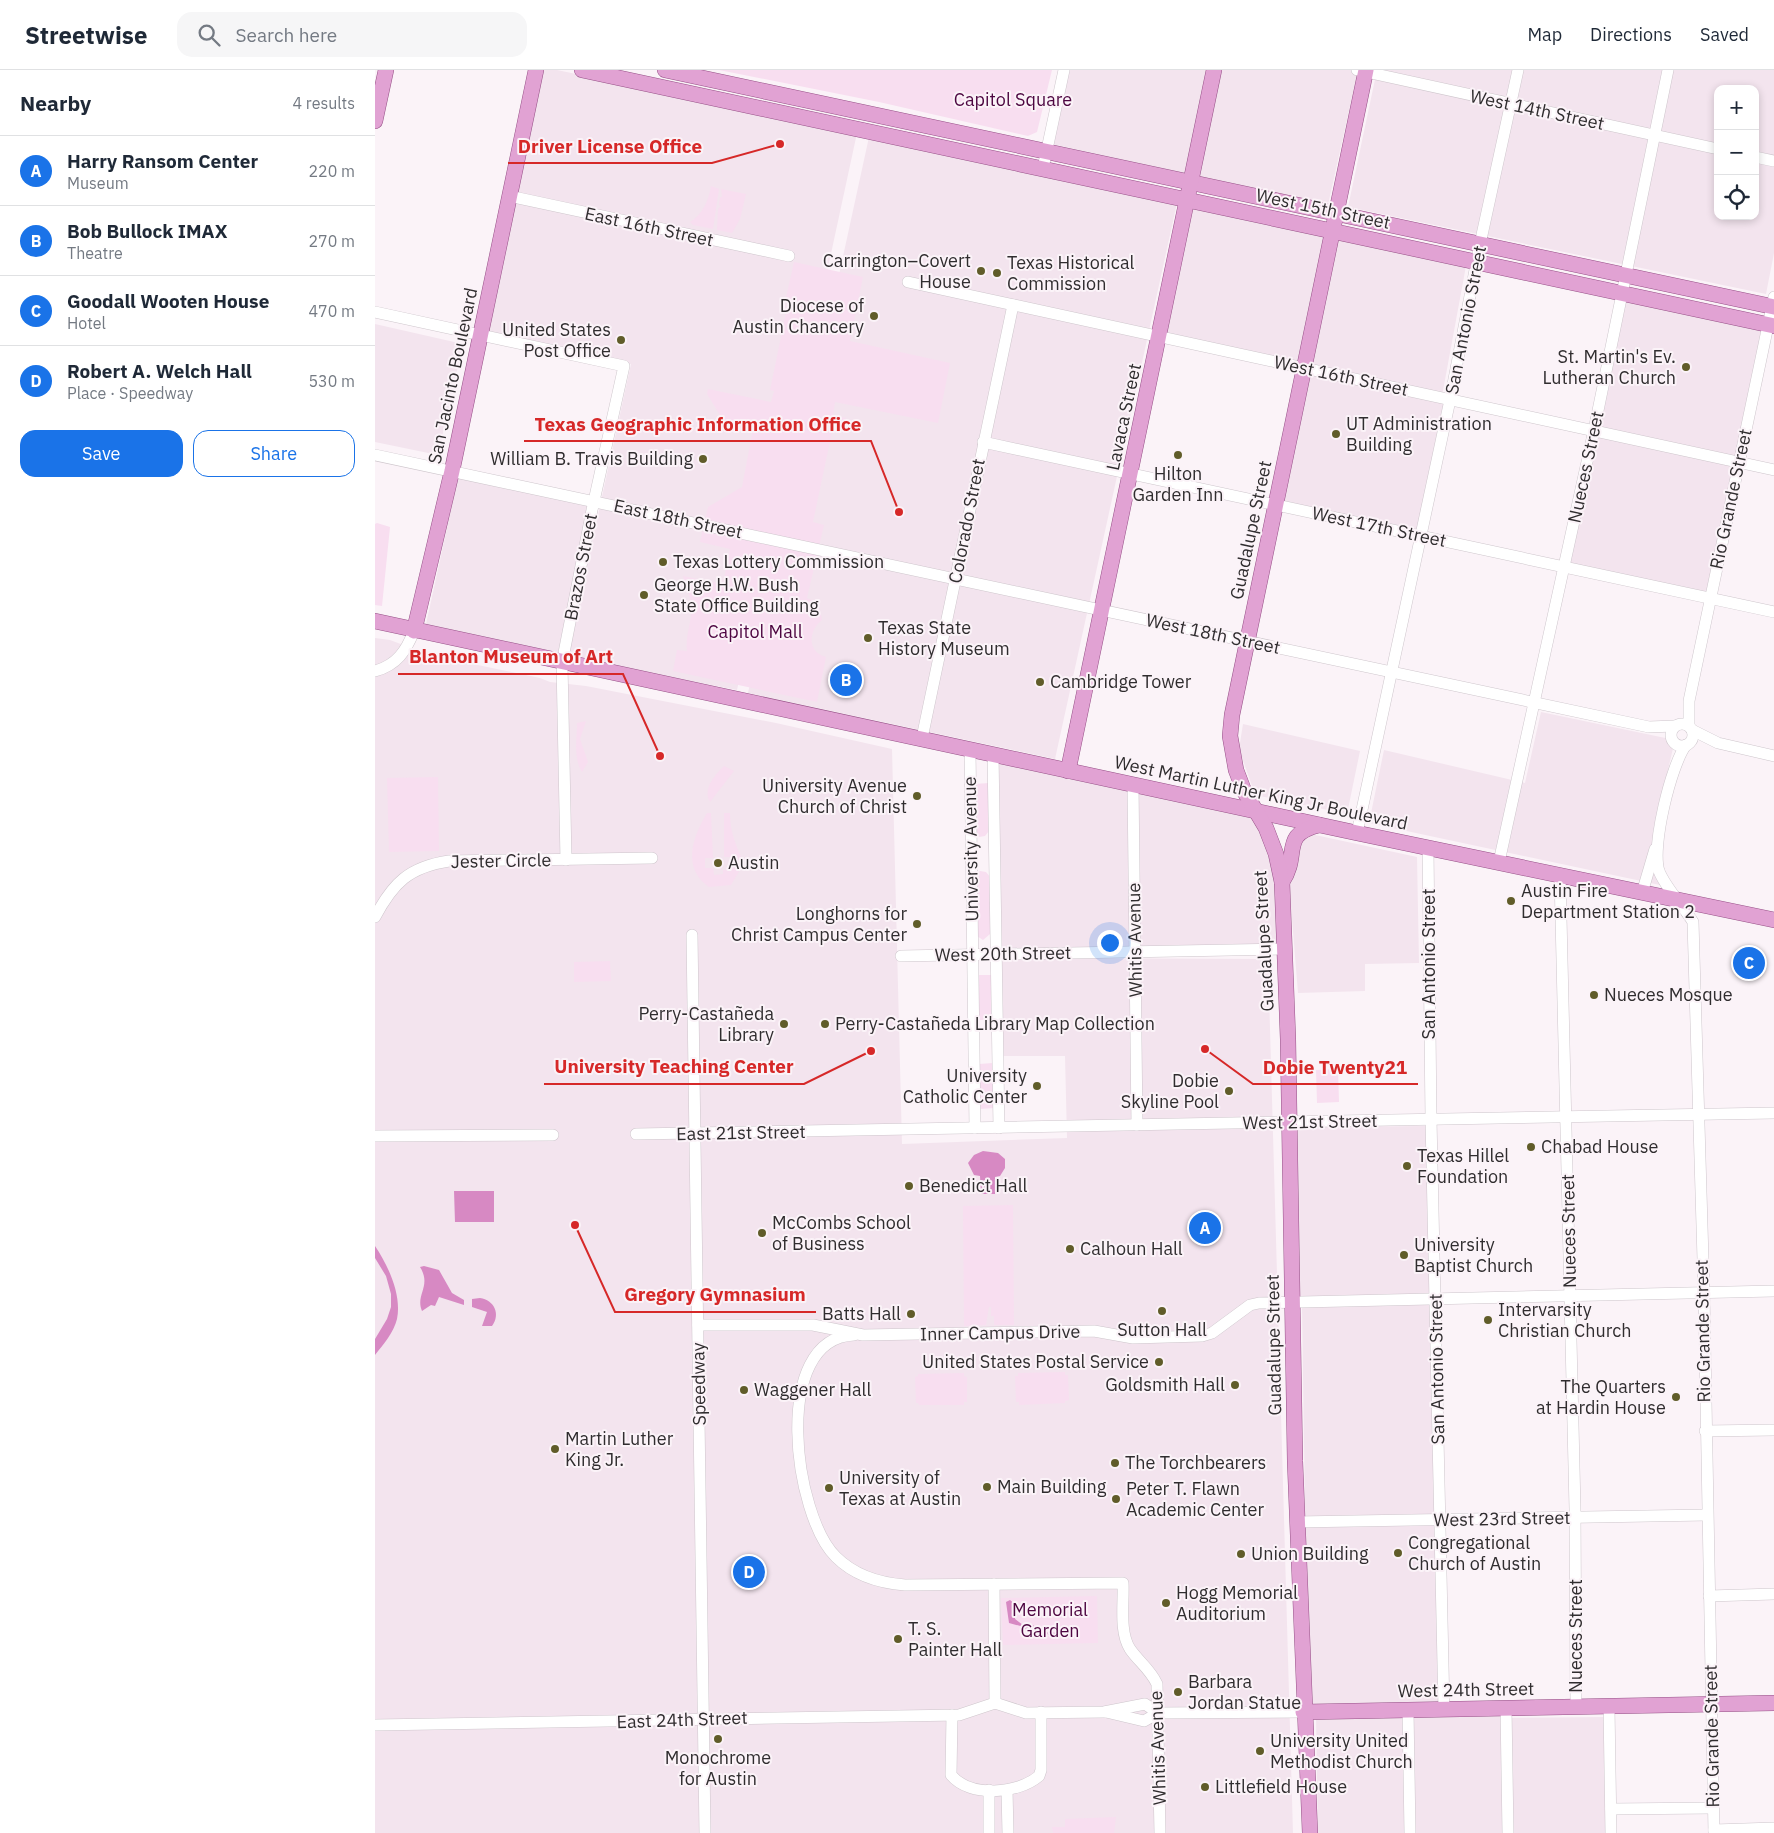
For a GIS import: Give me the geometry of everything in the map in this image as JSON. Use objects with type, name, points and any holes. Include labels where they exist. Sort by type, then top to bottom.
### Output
[{"type":"main road","points":[[375,121],[386,70]]},
{"type":"main road","name":"San Jacinto Boulevard","points":[[414,631],[452,471],[536,70]]},
{"type":"main road","name":"West 15th Street","points":[[582,70],[1771,325]]},
{"type":"main road","name":"West 15th Street","points":[[665,70],[1191,181],[1626,276],[1773,304]]},
{"type":"main road","name":"Lavaca Street","points":[[1068,771],[1160,338],[1214,70]]},
{"type":"main road","name":"Guadalupe Street","points":[[1310,1833],[1303,1712],[1297,1522],[1286,949],[1282,882],[1276,854],[1266,828],[1254,810],[1235,770],[1230,736],[1232,715],[1336,213],[1363,71]]},
{"type":"main road","name":"West Martin Luther King Jr Boulevard","points":[[380,622],[414,631],[923,738],[1319,825],[1774,920]]},
{"type":"main road","points":[[1282,882],[1290,870],[1294,842],[1298,833],[1302,829],[1319,825]]},
{"type":"main road","name":"West 24th Street","points":[[1303,1712],[1774,1703]]},
{"type":"street","points":[[1043,168],[1064,70]]},
{"type":"street","name":"San Antonio Street","points":[[1357,833],[1450,400],[1480,244],[1518,70]]},
{"type":"street","name":"Nueces Street","points":[[1499,862],[1594,430],[1668,70]]},
{"type":"street","name":"West 14th Street","points":[[1363,71],[1714,148]]},
{"type":"street","points":[[683,91],[686,74]]},
{"type":"street","points":[[863,130],[867,112]]},
{"type":"street","points":[[1759,158],[1774,161]]},
{"type":"street","name":"East 16th Street","points":[[509,196],[789,256]]},
{"type":"street","name":"West 16th Street","points":[[908,282],[1774,470]]},
{"type":"street","name":"Rio Grande Street","points":[[1683,727],[1771,325],[1773,304]]},
{"type":"street","name":"Colorado Street","points":[[923,738],[1013,305]]},
{"type":"street","points":[[375,312],[481,335]]},
{"type":"street","name":"Brazos Street","points":[[481,335],[624,366],[563,663],[566,860]]},
{"type":"street","name":"West 17th Street","points":[[983,442],[1774,612]]},
{"type":"street","name":"East 18th Street","points":[[375,454],[776,540]]},
{"type":"street","name":"West 18th Street","points":[[776,540],[1649,728],[1683,727]]},
{"type":"street","name":"San Jacinto Boulevard","points":[[375,670],[392,664],[400,657],[414,631]]},
{"type":"street","points":[[1683,727],[1693,736],[1687,744]]},
{"type":"street","points":[[1717,743],[1681,746],[1672,740],[1670,733],[1683,727],[1717,743],[1774,756]]},
{"type":"street","name":"West 18th Street","points":[[1649,728],[1672,740]]},
{"type":"street","name":"Rio Grande Street","points":[[1672,740],[1675,766]]},
{"type":"street","name":"Rio Grande Street","points":[[1642,892],[1658,840],[1675,766],[1687,744]]},
{"type":"street","name":"University Avenue","points":[[970,749],[975,1128]]},
{"type":"street","name":"University Avenue","points":[[993,754],[999,1128]]},
{"type":"street","name":"Whitis Avenue","points":[[1133,785],[1137,1125]]},
{"type":"street","points":[[972,840],[994,840]]},
{"type":"street","name":"Rio Grande Street","points":[[1658,840],[1657,858],[1664,882],[1679,900],[1693,922],[1697,1115],[1704,1293],[1705,1431],[1714,1832]]},
{"type":"street","name":"San Antonio Street","points":[[1429,848],[1431,1119],[1444,1710]]},
{"type":"street","name":"Jester Circle","points":[[375,917],[399,881],[416,870],[434,863],[652,858]]},
{"type":"street","points":[[972,866],[995,865]]},
{"type":"street","name":"Nueces Street","points":[[1560,874],[1571,1297],[1576,1707]]},
{"type":"street","name":"Speedway","points":[[692,935],[705,1833]]},
{"type":"street","name":"West 20th Street","points":[[901,956],[1286,949]]},
{"type":"street","name":"West 21st Street","points":[[847,1131],[1774,1113]]},
{"type":"street","name":"East 21st Street","points":[[636,1134],[847,1131]]},
{"type":"street","points":[[375,1136],[553,1134]]},
{"type":"street","name":"Inner Campus Drive","points":[[698,1325],[813,1325],[863,1335],[1094,1332],[1133,1338],[1202,1336],[1217,1330],[1250,1305],[1292,1302],[1774,1291]]},
{"type":"street","points":[[863,1335],[840,1337],[825,1346],[812,1360],[804,1380],[799,1426],[800,1466],[807,1502],[821,1537],[835,1556],[848,1567],[878,1581],[905,1585],[994,1584],[991,1704]]},
{"type":"street","points":[[1705,1431],[1774,1430]]},
{"type":"street","name":"West 23rd Street","points":[[1297,1522],[1707,1515]]},
{"type":"street","name":"Whitis Avenue","points":[[994,1584],[1123,1583],[1125,1635],[1130,1649],[1151,1672],[1157,1684],[1161,1833]]},
{"type":"street","points":[[1709,1596],[1774,1594]]},
{"type":"street","name":"East 24th Street","points":[[375,1726],[619,1722],[703,1718],[952,1716],[967,1714],[991,1704]]},
{"type":"street","name":"West 24th Street","points":[[991,1704],[1019,1712],[1104,1712],[1145,1704],[1158,1713]]},
{"type":"street","points":[[1609,1707],[1611,1833]]},
{"type":"street","points":[[1506,1708],[1508,1833]]},
{"type":"street","points":[[1408,1710],[1411,1833]]},
{"type":"street","points":[[952,1716],[951,1775],[972,1787],[989,1790],[1007,1790],[1021,1786],[1039,1776],[1041,1770],[1041,1712]]},
{"type":"street","name":"West 24th Street","points":[[1104,1712],[1136,1721],[1144,1721],[1158,1713],[1303,1712]]},
{"type":"street","points":[[989,1790],[989,1833]]},
{"type":"street","points":[[1007,1790],[1008,1833]]},
{"type":"street","points":[[1611,1810],[1713,1808]]},
{"type":"street","points":[[1714,1832],[1774,1828]]},
{"type":"shaded area","points":[[542,70],[557,70],[857,133],[737,690],[567,657],[631,364],[486,333]]},
{"type":"shaded area","points":[[1067,70],[1358,70],[1328,205],[1052,144]]},
{"type":"shaded area","points":[[1377,70],[1774,70],[1774,253],[1766,294],[1348,207]]},
{"type":"shaded area","points":[[869,137],[1177,203],[1055,759],[748,693]]},
{"type":"shaded area","points":[[1192,205],[1466,266],[1442,396],[1162,336]]},
{"type":"shaded area","points":[[1625,298],[1763,328],[1709,601],[1567,568]]},
{"type":"shaded area","points":[[375,324],[463,344],[438,455],[375,442]]},
{"type":"shaded area","points":[[1304,368],[1450,400],[1421,536],[1275,505]]},
{"type":"shaded area","points":[[458,478],[589,504],[558,653],[426,624]]},
{"type":"shaded area","name":"University of Texas at Austin","points":[[375,638],[390,640],[430,655],[540,678],[550,682],[586,686],[776,723],[892,749],[902,1144],[1067,1138],[1065,1056],[1000,1056],[999,958],[1268,959],[1293,1833],[375,1833]]},
{"type":"shaded area","points":[[1541,712],[1675,740],[1653,833],[1655,870],[1660,885],[1369,823],[1384,750],[1525,783]]},
{"type":"shaded area","points":[[1243,724],[1360,751],[1347,814],[1260,796],[1252,786],[1239,749]]},
{"type":"shaded area","points":[[993,754],[1254,810],[1266,828],[1286,949],[996,954]]},
{"type":"shaded area","points":[[1306,833],[1417,857],[1419,963],[1365,964],[1365,991],[1298,993],[1289,882],[1296,843]]},
{"type":"shaded area","points":[[1427,1126],[1431,1296],[1298,1297],[1295,1127]]},
{"type":"shaded area","points":[[983,1151],[998,1153],[1005,1159],[1005,1168],[1000,1176],[995,1177],[995,1194],[981,1194],[980,1176],[974,1175],[968,1163],[974,1155]]},
{"type":"shaded area","points":[[454,1191],[494,1191],[494,1222],[455,1222]]},
{"type":"shaded area","points":[[375,1246],[385,1262],[393,1281],[398,1310],[393,1329],[375,1355],[375,1339],[387,1319],[391,1307],[391,1294],[386,1276],[375,1258]]},
{"type":"shaded area","points":[[424,1266],[439,1270],[452,1293],[464,1300],[464,1305],[439,1297],[435,1306],[431,1305],[422,1311],[420,1300],[424,1280],[420,1267]]},
{"type":"shaded area","points":[[472,1299],[485,1299],[495,1308],[496,1317],[492,1326],[482,1326],[487,1312],[472,1307]]},
{"type":"shaded area","points":[[1431,1304],[1441,1705],[1308,1706],[1302,1307]]},
{"type":"shaded area","points":[[1010,1600],[1016,1605],[1015,1619],[1023,1625],[1031,1624],[1044,1632],[1061,1633],[1061,1635],[1039,1634],[1009,1623],[1006,1602]]},
{"type":"shaded area","points":[[1505,1715],[1506,1718],[1607,1717],[1609,1833],[1318,1833],[1316,1717]]},
{"type":"green space","name":"Capitol Square","points":[[719,70],[1052,70],[1037,132],[1028,136],[879,102]]},
{"type":"green space","points":[[711,186],[719,189],[713,229],[693,225],[690,222],[704,207],[709,197]]},
{"type":"green space","points":[[721,189],[746,194],[740,219],[732,233],[717,230],[718,209],[721,206],[719,205],[720,197],[722,197]]},
{"type":"green space","name":"Capitol Mall","points":[[794,262],[863,277],[850,341],[950,363],[938,423],[835,402],[833,415],[846,418],[844,429],[833,427],[813,522],[824,525],[807,598],[813,601],[821,613],[822,620],[812,635],[813,646],[815,651],[826,657],[817,702],[673,671],[677,650],[687,651],[692,611],[683,576],[723,584],[730,549],[700,542],[708,507],[742,487],[753,429],[725,423],[707,394],[708,389],[771,402],[774,391],[770,390],[788,303],[785,302]]},
{"type":"green space","points":[[375,524],[390,527],[382,606],[375,605]]},
{"type":"green space","points":[[586,721],[580,739],[588,762],[582,772],[576,755],[577,723]]},
{"type":"green space","points":[[724,766],[734,771],[710,802],[708,797],[709,787]]},
{"type":"green space","points":[[438,777],[439,851],[389,852],[387,778]]},
{"type":"green space","points":[[989,783],[989,831],[985,836],[979,837],[975,833],[974,784]]},
{"type":"green space","points":[[707,813],[711,813],[713,858],[705,858],[705,868],[713,868],[714,875],[723,874],[723,870],[732,870],[731,857],[724,857],[724,813],[730,813],[734,839],[744,863],[731,885],[709,887],[695,871],[692,852],[694,842]]},
{"type":"green space","points":[[980,871],[986,872],[990,877],[990,934],[983,940],[977,936],[976,874]]},
{"type":"green space","points":[[610,961],[611,981],[574,982],[574,962]]},
{"type":"green space","points":[[977,975],[991,975],[992,1020],[978,1020]]},
{"type":"green space","points":[[993,1063],[994,1108],[980,1109],[979,1064]]},
{"type":"green space","points":[[1338,1069],[1339,1102],[1317,1103],[1316,1070]]},
{"type":"green space","points":[[1013,1205],[1014,1325],[994,1325],[994,1316],[991,1316],[991,1307],[989,1307],[986,1325],[964,1326],[963,1206]]},
{"type":"green space","points":[[1065,1372],[1065,1375],[1068,1375],[1069,1400],[1065,1401],[1065,1403],[1019,1405],[1019,1402],[1016,1402],[1015,1376],[1018,1376],[1018,1373]]},
{"type":"green space","points":[[964,1373],[964,1376],[967,1377],[967,1402],[964,1402],[964,1405],[919,1405],[916,1403],[915,1377],[918,1374]]},
{"type":"green space","name":"Memorial Garden","points":[[1097,1596],[1098,1643],[1003,1645],[1001,1598]]},
{"type":"green space","points":[[1116,1817],[1114,1833],[1053,1833],[1052,1827],[1065,1827],[1065,1819]]},
{"type":"place","name":"Driver License Office","points":[[780,144]]},
{"type":"place","name":"Carrington–Covert House","points":[[981,271]]},
{"type":"place","name":"Texas Historical Commission","points":[[997,273]]},
{"type":"place","name":"Diocese of Austin Chancery","points":[[874,316]]},
{"type":"place","name":"United States Post Office","points":[[621,340]]},
{"type":"place","name":"St. Martin's Ev. Lutheran Church","points":[[1686,367]]},
{"type":"place","name":"UT Administration Building","points":[[1336,434]]},
{"type":"place","name":"Hilton Garden Inn","points":[[1178,455]]},
{"type":"place","name":"William B. Travis Building","points":[[703,459]]},
{"type":"place","name":"Texas Geographic Information Office","points":[[899,512]]},
{"type":"place","name":"Texas Lottery Commission","points":[[663,562]]},
{"type":"place","name":"George H.W. Bush State Office Building","points":[[644,595]]},
{"type":"place","name":"Texas State History Museum","points":[[868,638]]},
{"type":"place","name":"Bob Bullock IMAX","points":[[846,680]]},
{"type":"place","name":"Cambridge Tower","points":[[1040,682]]},
{"type":"place","name":"Blanton Museum of Art","points":[[660,756]]},
{"type":"place","name":"University Avenue Church of Christ","points":[[917,796]]},
{"type":"place","name":"Austin","points":[[718,863]]},
{"type":"place","name":"Austin Fire Department Station 2","points":[[1511,901]]},
{"type":"place","name":"Longhorns for Christ Campus Center","points":[[917,924]]},
{"type":"place","name":"Goodall Wooten House","points":[[1749,963]]},
{"type":"place","name":"Nueces Mosque","points":[[1594,995]]},
{"type":"place","name":"Perry-Castañeda Library","points":[[784,1024]]},
{"type":"place","name":"Perry-Castañeda Library Map Collection","points":[[825,1024]]},
{"type":"place","name":"Dobie Twenty21","points":[[1205,1049]]},
{"type":"place","name":"University Teaching Center","points":[[871,1051]]},
{"type":"place","name":"University Catholic Center","points":[[1037,1086]]},
{"type":"place","name":"Dobie Skyline Pool","points":[[1229,1091]]},
{"type":"place","name":"Chabad House","points":[[1531,1147]]},
{"type":"place","name":"Texas Hillel Foundation","points":[[1407,1166]]},
{"type":"place","name":"Benedict Hall","points":[[909,1186]]},
{"type":"place","name":"Gregory Gymnasium","points":[[575,1225]]},
{"type":"place","name":"Harry Ransom Center","points":[[1205,1228]]},
{"type":"place","name":"McCombs School of Business","points":[[762,1233]]},
{"type":"place","name":"Calhoun Hall","points":[[1070,1249]]},
{"type":"place","name":"University Baptist Church","points":[[1404,1255]]},
{"type":"place","name":"Sutton Hall","points":[[1162,1311]]},
{"type":"place","name":"Batts Hall","points":[[911,1314]]},
{"type":"place","name":"Intervarsity Christian Church","points":[[1488,1320]]},
{"type":"place","name":"United States Postal Service","points":[[1159,1362]]},
{"type":"place","name":"Goldsmith Hall","points":[[1235,1385]]},
{"type":"place","name":"Waggener Hall","points":[[744,1390]]},
{"type":"place","name":"The Quarters at Hardin House","points":[[1676,1397]]},
{"type":"place","name":"Martin Luther King Jr.","points":[[555,1449]]},
{"type":"place","name":"The Torchbearers","points":[[1115,1463]]},
{"type":"place","name":"Main Building","points":[[987,1487]]},
{"type":"place","name":"University of Texas at Austin","points":[[829,1488]]},
{"type":"place","name":"Peter T. Flawn Academic Center","points":[[1116,1499]]},
{"type":"place","name":"Congregational Church of Austin","points":[[1398,1553]]},
{"type":"place","name":"Union Building","points":[[1241,1554]]},
{"type":"place","name":"Robert A. Welch Hall","points":[[749,1572]]},
{"type":"place","name":"Hogg Memorial Auditorium","points":[[1166,1603]]},
{"type":"place","name":"T. S. Painter Hall","points":[[898,1639]]},
{"type":"place","name":"Barbara Jordan Statue","points":[[1178,1692]]},
{"type":"place","name":"Monochrome for Austin","points":[[718,1739]]},
{"type":"place","name":"University United Methodist Church","points":[[1260,1751]]},
{"type":"place","name":"Littlefield House","points":[[1205,1787]]}]
